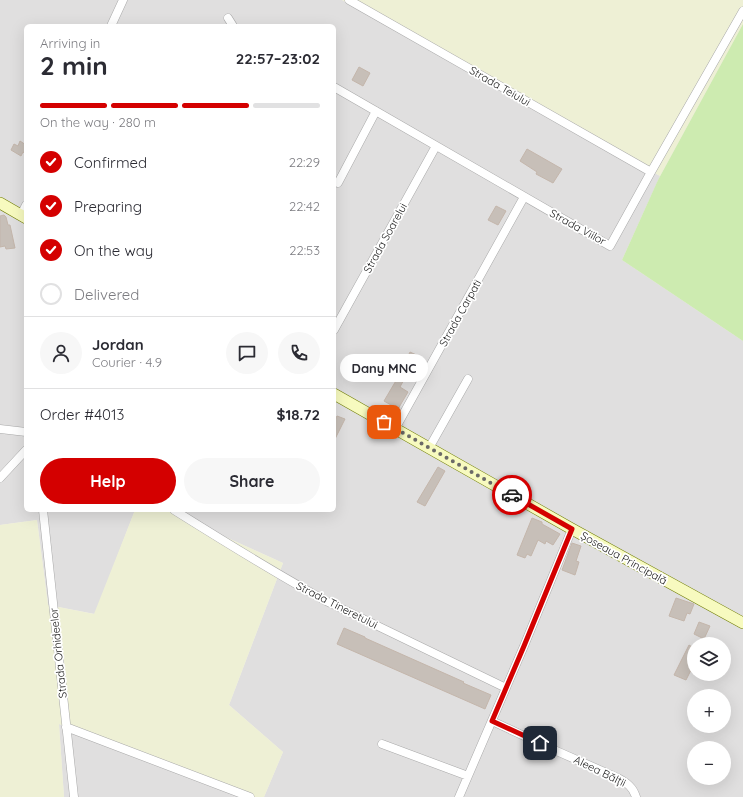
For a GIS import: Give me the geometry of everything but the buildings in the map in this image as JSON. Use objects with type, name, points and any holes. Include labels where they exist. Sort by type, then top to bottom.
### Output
[{"type":"main road","points":[[0,203],[24,213]]},
{"type":"main road","name":"Șoseaua Principală","points":[[336,395],[572,529],[743,623]]},
{"type":"street","points":[[112,24],[123,0]]},
{"type":"street","name":"Strada Teiului","points":[[349,0],[651,172]]},
{"type":"street","name":"Strada Viilor","points":[[336,88],[610,246],[743,11]]},
{"type":"street","points":[[228,18],[232,24]]},
{"type":"street","points":[[338,183],[376,111]]},
{"type":"street","name":"Strada Soarelui","points":[[336,326],[436,146]]},
{"type":"street","name":"Strada Carpati","points":[[395,429],[524,196]]},
{"type":"street","points":[[429,448],[468,378]]},
{"type":"street","points":[[0,429],[24,432]]},
{"type":"street","points":[[0,478],[24,452]]},
{"type":"street","name":"Strada Orhideelor","points":[[43,512],[74,797]]},
{"type":"street","name":"Strada Tineretului","points":[[177,512],[328,602],[506,688]]},
{"type":"street","points":[[459,797],[524,646],[572,529]]},
{"type":"street","name":"Aleea Bălții","points":[[492,721],[628,783],[636,797]]},
{"type":"street","points":[[66,727],[250,797]]},
{"type":"street","points":[[382,744],[468,776]]},
{"type":"shaded area","points":[[0,0],[342,0],[660,176],[622,260],[743,341],[743,797],[264,797],[283,752],[229,705],[283,563],[170,512],[336,512],[336,24],[24,24],[24,512],[134,512],[95,614],[48,605],[37,520],[0,525]]},
{"type":"shaded area","points":[[59,724],[244,797],[64,797]]},
{"type":"green space","points":[[342,0],[743,0],[743,24],[660,176]]},
{"type":"green space","points":[[743,24],[743,341],[622,260],[658,180]]},
{"type":"green space","points":[[134,512],[169,512],[283,563],[229,705],[283,752],[264,797],[244,797],[59,724],[64,797],[0,797],[0,525],[37,520],[48,605],[94,614]]},
{"type":"way so far","points":[[384,422],[512,495]]},
{"type":"place","name":"Dany MNC","points":[[384,422]]},
{"type":"route","points":[[512,495],[572,529],[492,721],[540,743]]}]
